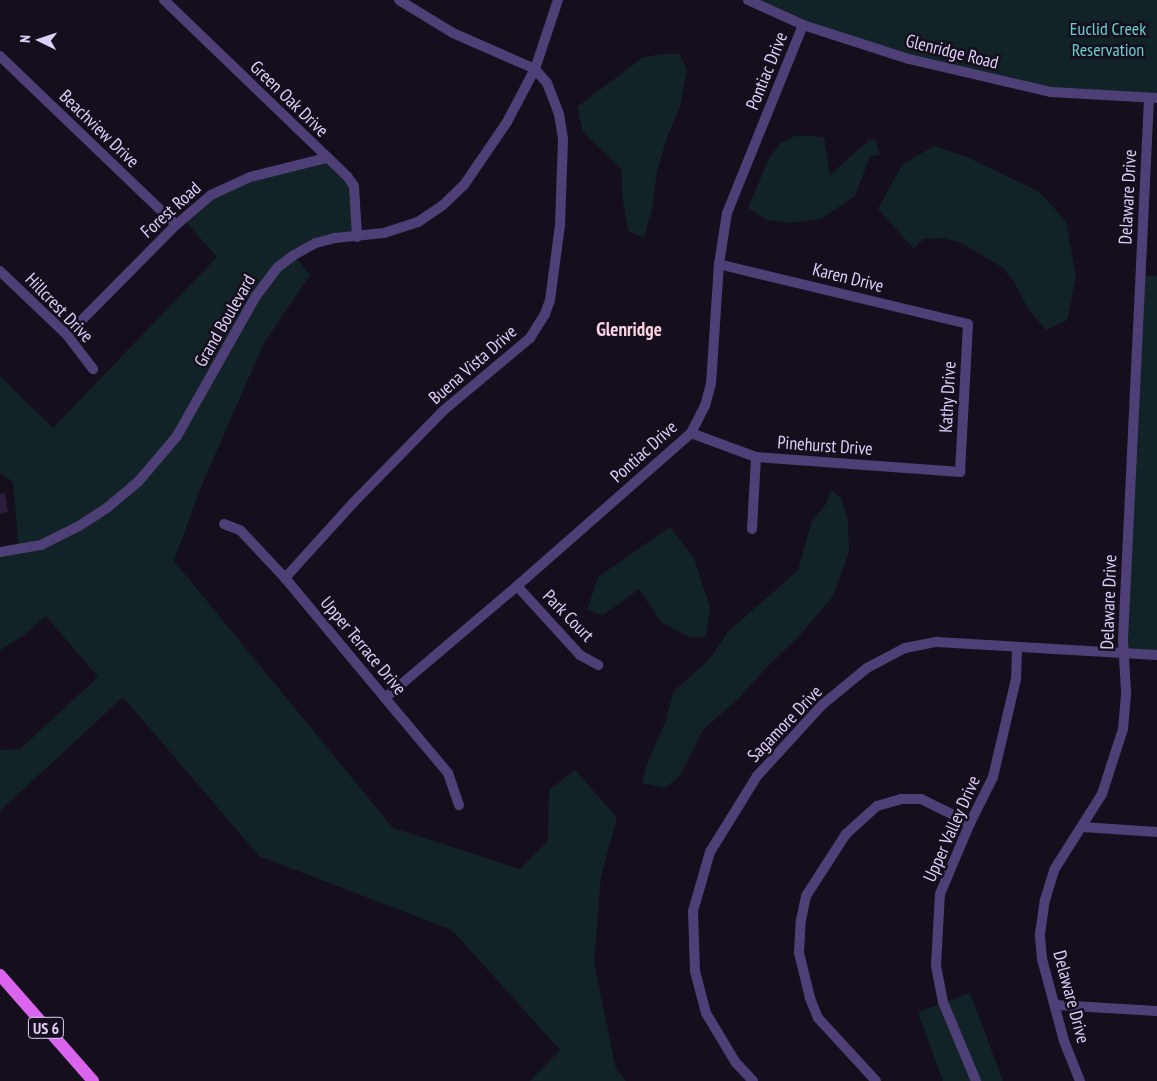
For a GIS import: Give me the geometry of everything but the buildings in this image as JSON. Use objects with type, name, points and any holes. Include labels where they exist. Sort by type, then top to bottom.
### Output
[{"type":"main road","name":"US 6","points":[[0,975],[93,1081]]},
{"type":"street","name":"Green Oak Drive","points":[[164,0],[346,176],[354,186],[357,237]]},
{"type":"street","points":[[399,0],[453,33],[534,69]]},
{"type":"street","name":"Grand Boulevard","points":[[0,552],[41,545],[73,530],[108,507],[138,482],[177,436],[265,281],[294,255],[316,243],[335,238],[357,237],[401,229],[418,222],[443,205],[464,185],[482,162],[507,122],[534,69],[558,0]]},
{"type":"street","name":"Glenridge Road","points":[[748,0],[804,25],[909,59],[1051,92],[1153,98]]},
{"type":"street","name":"Pontiac Drive","points":[[385,698],[517,586],[691,433],[705,406],[711,384],[719,264],[727,214],[804,25]]},
{"type":"street","name":"Beachview Drive","points":[[0,56],[176,225]]},
{"type":"street","name":"Buena Vista Drive","points":[[285,578],[353,503],[444,410],[530,338],[545,314],[550,300],[560,225],[563,139],[559,114],[553,96],[546,83],[534,69]]},
{"type":"street","name":"Delaware Drive","points":[[1080,1081],[1064,1042],[1056,1005],[1042,959],[1040,934],[1045,900],[1054,870],[1102,794],[1123,729],[1126,691],[1122,652],[1153,98]]},
{"type":"street","name":"Forest Road","points":[[67,334],[176,225],[211,194],[250,176],[326,158]]},
{"type":"street","name":"Karen Drive","points":[[719,264],[968,324]]},
{"type":"street","name":"Hillcrest Drive","points":[[0,271],[67,334],[93,369]]},
{"type":"street","name":"Kathy Drive","points":[[960,472],[968,324]]},
{"type":"street","name":"Pinehurst Drive","points":[[691,433],[756,457],[960,472]]},
{"type":"street","points":[[752,529],[756,457]]},
{"type":"street","name":"Upper Terrace Drive","points":[[224,524],[240,530],[285,578],[448,773],[459,805]]},
{"type":"street","name":"Park Court","points":[[517,586],[580,655],[598,665]]},
{"type":"street","name":"Sagamore Drive","points":[[753,1081],[736,1063],[719,1038],[706,1013],[695,971],[693,911],[710,852],[758,776],[822,705],[867,668],[905,648],[938,642],[1157,655]]},
{"type":"street","name":"Upper Valley Drive","points":[[976,1081],[943,1002],[936,965],[940,894],[970,823],[993,777],[1016,679],[1017,646]]},
{"type":"street","points":[[876,1081],[818,1018],[810,998],[799,953],[801,920],[806,896],[846,834],[876,806],[901,799],[921,799],[970,823]]},
{"type":"street","points":[[1082,827],[1157,832]]},
{"type":"street","points":[[1056,1005],[1157,1011]]},
{"type":"green space","name":"Euclid Creek Reservation","points":[[748,0],[1157,0],[1157,98],[1051,92],[909,59]]},
{"type":"green space","points":[[660,54],[679,54],[687,69],[680,107],[667,137],[657,171],[652,209],[644,238],[628,231],[622,194],[622,170],[583,132],[577,107],[642,58]]},
{"type":"green space","points":[[797,135],[824,137],[830,175],[869,140],[876,140],[880,155],[870,156],[855,196],[821,219],[788,223],[767,220],[748,208],[769,158],[781,143]]},
{"type":"green space","points":[[934,146],[969,158],[1038,191],[1066,221],[1076,277],[1067,320],[1046,330],[1029,310],[1014,282],[1003,268],[963,244],[943,238],[923,239],[914,249],[878,209],[902,165]]},
{"type":"green space","points":[[326,158],[354,186],[357,237],[335,238],[294,255],[310,275],[264,343],[200,489],[174,561],[393,828],[520,869],[548,841],[549,790],[575,770],[617,818],[601,876],[594,963],[616,1069],[626,1081],[530,1081],[560,1050],[452,930],[259,856],[123,697],[0,811],[0,750],[20,749],[98,677],[46,616],[24,635],[0,650],[0,552],[19,550],[13,482],[0,473],[0,376],[53,428],[217,257],[183,219],[211,195]]},
{"type":"green space","points":[[1140,275],[1157,276],[1157,655],[1122,652]]},
{"type":"green space","points":[[831,490],[841,498],[848,521],[849,552],[833,596],[800,635],[764,670],[739,698],[703,730],[680,776],[665,788],[642,783],[647,764],[666,720],[673,692],[709,660],[728,632],[798,570],[812,520],[826,504]]},
{"type":"green space","points":[[670,527],[694,558],[710,608],[706,637],[691,638],[661,622],[639,589],[603,615],[587,610],[598,577]]},
{"type":"green space","points":[[970,993],[1003,1081],[943,1081],[918,1012]]},
{"type":"district","name":"Glenridge","points":[[629,330]]}]
